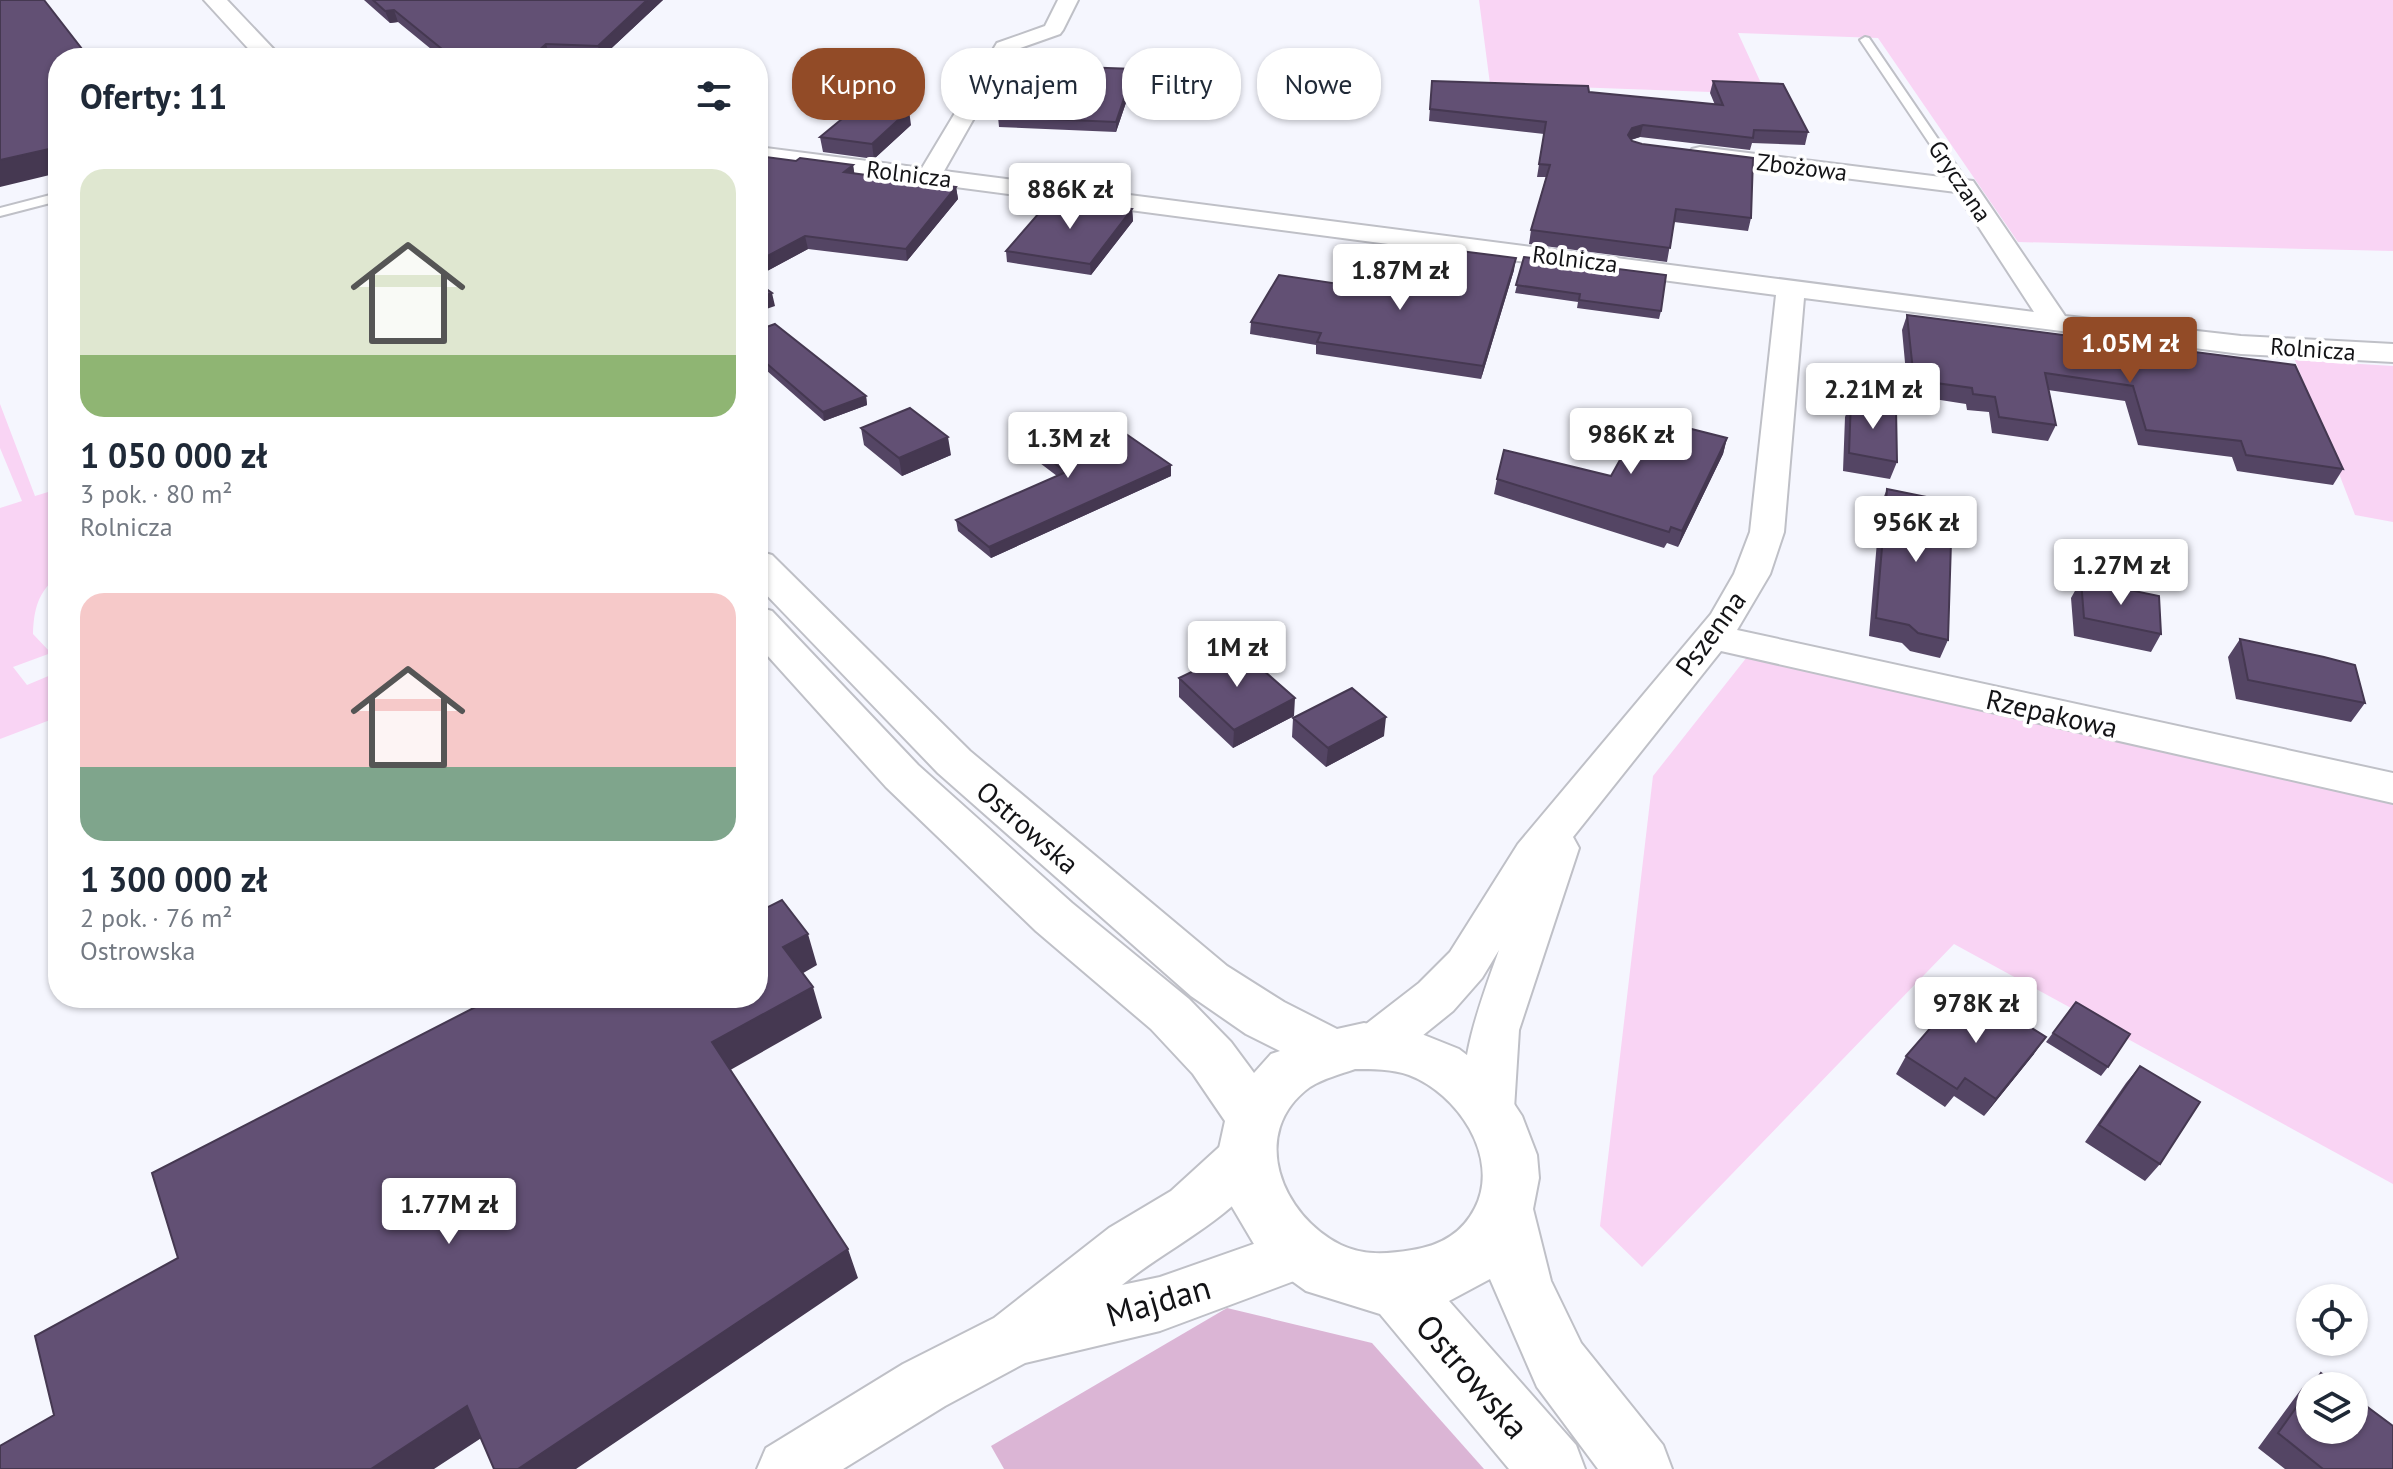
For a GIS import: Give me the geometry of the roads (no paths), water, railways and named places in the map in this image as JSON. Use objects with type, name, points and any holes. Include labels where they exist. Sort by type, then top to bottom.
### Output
[{"type":"main road","points":[[215,0],[261,48]]},
{"type":"main road","name":"Ostrowska","points":[[768,573],[954,762],[1209,981],[1265,1018],[1352,1048]]},
{"type":"main road","name":"Ostrowska","points":[[768,631],[902,776],[1054,917],[1170,1014],[1212,1058],[1250,1135]]},
{"type":"main road","points":[[1352,1048],[1396,1049],[1439,1064],[1475,1092],[1489,1109],[1501,1128],[1509,1159],[1510,1191],[1505,1212],[1481,1249],[1442,1274],[1394,1284],[1344,1277],[1299,1254],[1280,1237],[1254,1199],[1250,1135],[1263,1097],[1292,1068],[1352,1048]]},
{"type":"main road","points":[[1505,1212],[1522,1286],[1559,1365],[1639,1469]]},
{"type":"main road","name":"Ostrowska","points":[[1394,1284],[1552,1469]]},
{"type":"street","points":[[929,176],[1004,47],[1053,30],[1068,0]]},
{"type":"street","name":"Zbożowa","points":[[1671,151],[1964,186]]},
{"type":"street","name":"Rolnicza","points":[[768,155],[2056,323],[2241,345],[2393,353]]},
{"type":"street","name":"Gryczana","points":[[1964,186],[2056,323]]},
{"type":"street","name":"Pszenna","points":[[1352,1048],[1436,997],[1466,965],[1488,934],[1533,856],[1726,620],[1752,574],[1767,532],[1791,287]]},
{"type":"street","name":"Rzepakowa","points":[[1712,637],[2393,788]]},
{"type":"street","name":"Pszenna","points":[[1489,1109],[1495,1030],[1572,805]]},
{"type":"street","name":"Majdan","points":[[787,1469],[924,1385],[1014,1338],[1128,1246],[1190,1208],[1250,1135]]},
{"type":"street","name":"Majdan","points":[[1014,1338],[1160,1304],[1299,1254]]},
{"type":"lane","name":"Gryczana","points":[[1865,40],[1964,186]]},
{"type":"lane","points":[[0,212],[48,200]]}]
